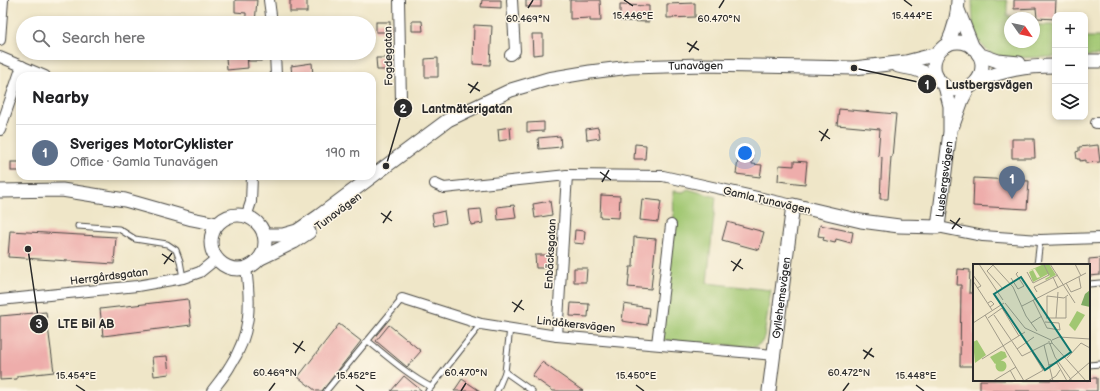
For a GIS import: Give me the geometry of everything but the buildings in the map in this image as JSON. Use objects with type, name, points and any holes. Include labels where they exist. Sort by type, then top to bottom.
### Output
[{"type":"street","points":[[0,40],[3,0]]},
{"type":"street","points":[[270,0],[271,16]]},
{"type":"street","name":"Fogdegatan","points":[[399,0],[401,101],[404,111]]},
{"type":"street","points":[[510,55],[514,51],[512,0]]},
{"type":"street","points":[[958,5],[953,32],[947,45],[937,54],[934,66],[941,82],[952,89],[960,90],[999,72],[1014,68],[1052,66]]},
{"type":"street","points":[[958,5],[981,61],[982,68],[972,84]]},
{"type":"street","points":[[947,45],[958,42],[964,43],[976,51],[998,61],[1014,63],[1052,62]]},
{"type":"street","name":"Tunavägen","points":[[376,174],[448,120],[511,90],[548,79],[630,67],[703,65],[854,68],[906,62],[937,54]]},
{"type":"street","points":[[0,57],[36,72]]},
{"type":"street","points":[[275,60],[276,72]]},
{"type":"street","points":[[1088,61],[1100,61]]},
{"type":"street","name":"Tunavägen","points":[[882,64],[914,69],[941,82]]},
{"type":"street","points":[[20,72],[22,66]]},
{"type":"street","points":[[1088,66],[1100,66]]},
{"type":"street","name":"Lusbergsvägen","points":[[938,227],[950,132],[950,106],[941,82]]},
{"type":"street","points":[[0,130],[16,83]]},
{"type":"street","name":"Lusbergsvägen","points":[[950,132],[962,100],[972,84]]},
{"type":"street","name":"Tunavägen","points":[[259,259],[294,242],[333,216],[451,123],[511,90]]},
{"type":"street","name":"Gamla Tunavägen","points":[[435,184],[444,188],[567,174],[663,176],[861,221],[899,226],[938,227],[983,236],[1040,240],[1100,238]]},
{"type":"street","name":"Enbäcksgatan","points":[[557,336],[567,174]]},
{"type":"street","points":[[246,217],[251,202],[252,180]]},
{"type":"street","name":"Tunavägen","points":[[264,235],[283,235],[292,233],[306,226],[368,180]]},
{"type":"street","points":[[0,190],[62,190],[124,200],[192,220],[218,224]]},
{"type":"street","name":"Gyllehemsvägen","points":[[769,391],[793,205]]},
{"type":"street","points":[[238,215],[246,217],[257,224],[264,235],[264,248],[259,259],[254,264],[246,268],[238,270],[230,269],[216,260],[212,253],[211,238],[213,231],[223,219],[231,216],[238,215]]},
{"type":"street","points":[[657,344],[671,225]]},
{"type":"street","name":"Herrgårdsgatan","points":[[0,300],[137,286],[183,278],[200,272],[216,260]]},
{"type":"street","points":[[212,391],[236,356],[248,326],[249,289],[246,268]]},
{"type":"street","name":"Lindåkersvägen","points":[[402,299],[481,324],[557,336],[774,355]]},
{"type":"lane","points":[[78,226],[119,229],[135,239],[167,244],[176,250],[180,261],[183,278]]},
{"type":"lane","points":[[1037,264],[1040,240]]},
{"type":"lane","points":[[1090,284],[1100,283]]},
{"type":"lane","points":[[326,391],[402,299]]},
{"type":"lane","points":[[368,341],[430,389],[481,324]]},
{"type":"lane","points":[[498,391],[505,372],[510,328]]},
{"type":"lane","points":[[1090,365],[1100,364]]},
{"type":"lane","points":[[505,372],[532,391]]},
{"type":"green space","points":[[972,0],[1007,0],[1007,12],[1004,12],[1004,48],[1040,48],[1040,25],[1052,25],[1052,57],[1004,58],[990,53],[979,42],[973,24]]},
{"type":"green space","points":[[1088,37],[1100,37],[1100,56],[1088,56]]},
{"type":"green space","points":[[688,189],[716,197],[707,283],[771,290],[764,337],[762,342],[755,347],[661,340],[674,223],[673,191],[683,192]]},
{"type":"place","name":"Lustbergsvägen","points":[[854,68]]},
{"type":"place","name":"Lantmäterigatan","points":[[386,166]]},
{"type":"place","name":"Sveriges MotorCyklister","points":[[1012,199]]},
{"type":"place","name":"LTE Bil AB","points":[[28,249]]}]
